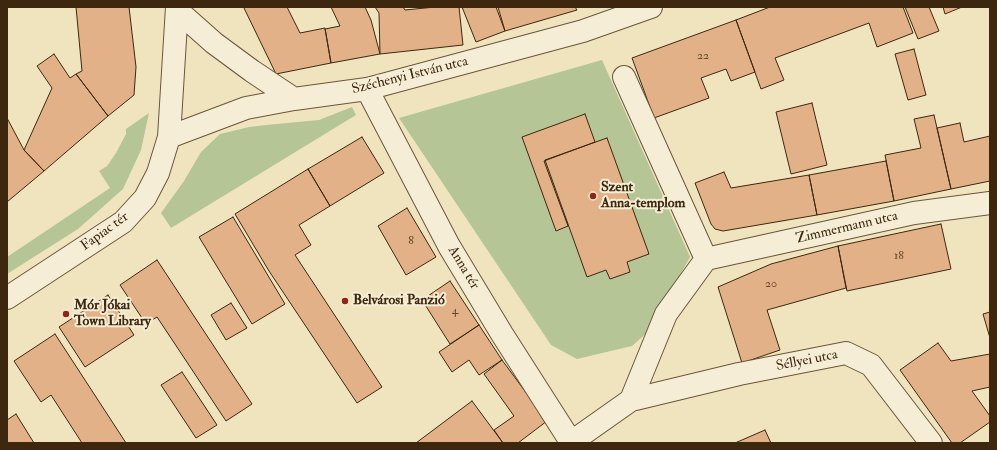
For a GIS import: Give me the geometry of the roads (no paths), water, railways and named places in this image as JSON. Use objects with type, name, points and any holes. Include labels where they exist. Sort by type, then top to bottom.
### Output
[{"type":"street","name":"Széchenyi István utca","points":[[169,137],[246,108],[294,99],[367,89],[583,31],[651,7]]},
{"type":"street","points":[[178,9],[214,43],[294,99]]},
{"type":"street","name":"Fapiac tér","points":[[7,298],[123,222],[146,198],[158,174],[169,137],[178,9]]},
{"type":"street","points":[[624,77],[706,259],[666,314],[631,400]]},
{"type":"street","name":"Anna tér","points":[[367,89],[449,246],[502,334],[571,442],[631,400],[739,374]]},
{"type":"street","name":"Zimmermann utca","points":[[706,259],[914,213],[990,203]]},
{"type":"street","name":"Séllyei utca","points":[[739,374],[846,354],[871,364],[930,443]]},
{"type":"place","name":"Szent Anna-templom","points":[[593,196]]},
{"type":"place","name":"Belvárosi Panzió","points":[[345,301]]},
{"type":"place","name":"Mór Jókai Town Library","points":[[66,314]]}]
